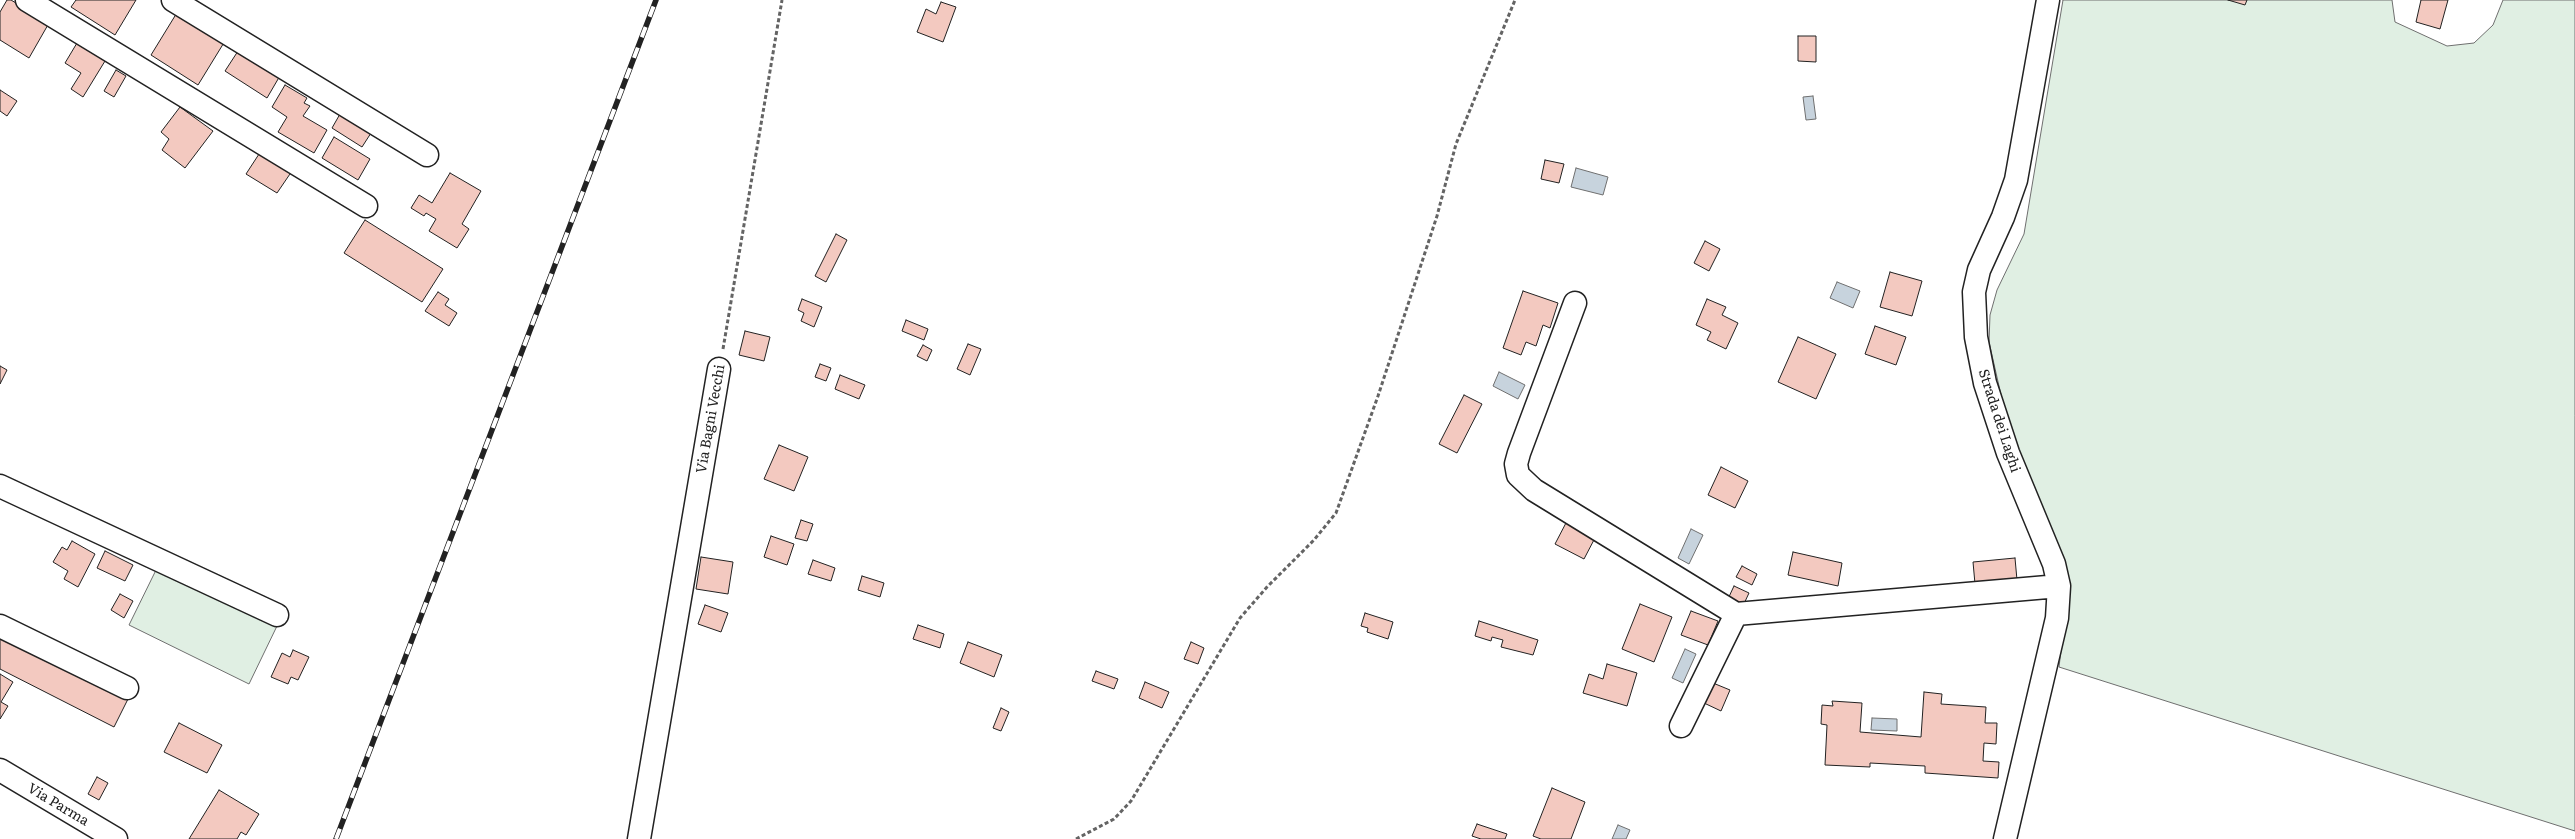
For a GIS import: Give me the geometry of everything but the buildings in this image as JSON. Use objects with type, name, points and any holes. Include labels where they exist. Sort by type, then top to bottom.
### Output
[{"type":"street","points":[[27,0],[366,206]]},
{"type":"street","points":[[172,0],[427,155]]},
{"type":"street","name":"Strada dei Laghi","points":[[2005,839],[2057,618],[2059,586],[2054,564],[2014,470],[1991,401],[1978,347],[1973,303],[1979,270],[2001,224],[2016,180],[2048,0]]},
{"type":"street","points":[[1575,303],[1519,453],[1516,464],[1518,475],[1534,490],[1736,614],[2059,586]]},
{"type":"street","name":"Via Bagni Vecchi","points":[[640,839],[719,369]]},
{"type":"street","points":[[0,486],[277,615]]},
{"type":"street","points":[[1681,726],[1736,614]]},
{"type":"street","points":[[0,626],[127,688]]},
{"type":"street","name":"Via Parma","points":[[0,770],[116,839]]},
{"type":"path","name":"Via Bagni Vecchi","points":[[719,369],[782,0]]},
{"type":"path","points":[[1076,839],[1114,819],[1131,801],[1240,618],[1266,587],[1314,540],[1336,513],[1378,396],[1437,216],[1456,144],[1515,0]]},
{"type":"green space","points":[[2063,0],[2392,0],[2395,22],[2447,46],[2474,43],[2493,25],[2503,0],[2575,0],[2575,831],[2059,667],[2068,593],[2004,408],[1989,342],[1990,315],[1997,290],[2024,234]]},
{"type":"green space","points":[[157,568],[277,626],[249,684],[129,625]]},
{"type":"shaded area","points":[[1813,96],[1816,119],[1806,120],[1803,97]]},
{"type":"shaded area","points":[[1576,168],[1608,177],[1603,195],[1571,187]]},
{"type":"shaded area","points":[[1837,282],[1860,291],[1853,308],[1830,298]]},
{"type":"shaded area","points":[[1499,372],[1525,385],[1518,399],[1493,386]]},
{"type":"shaded area","points":[[1691,529],[1703,535],[1689,564],[1678,558]]},
{"type":"shaded area","points":[[1685,649],[1696,654],[1683,683],[1672,678]]},
{"type":"shaded area","points":[[1872,718],[1897,719],[1897,731],[1871,730]]},
{"type":"shaded area","points":[[1618,825],[1630,830],[1626,839],[1612,839]]},
{"type":"railway","points":[[336,839],[656,0]]}]
